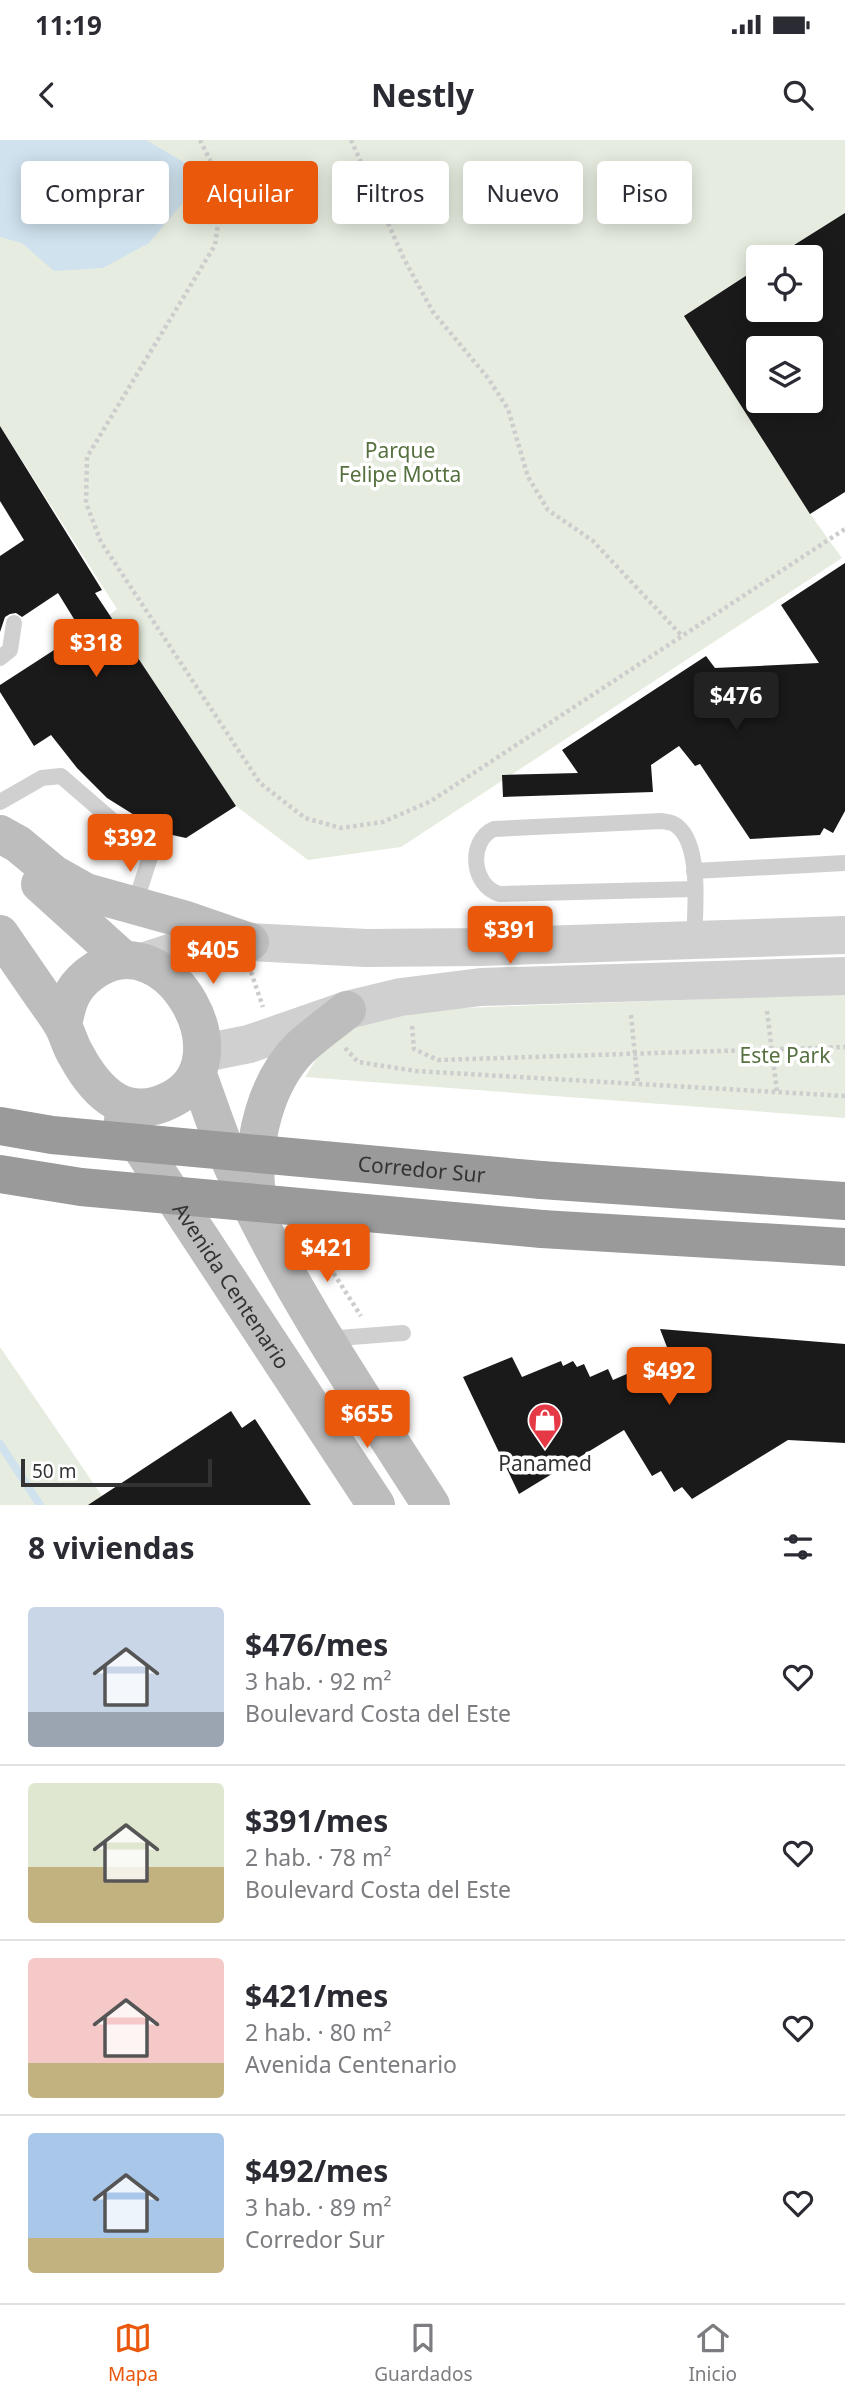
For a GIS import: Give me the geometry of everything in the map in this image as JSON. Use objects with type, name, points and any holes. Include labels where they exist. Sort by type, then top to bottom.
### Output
[{"type":"highway","name":"Corredor Sur","points":[[0,1126],[52,1135],[541,1180],[845,1201]]},
{"type":"highway","points":[[0,1174],[81,1187],[542,1229],[845,1247]]},
{"type":"main road","points":[[0,836],[18,844],[54,874],[86,892],[183,919],[250,942]]},
{"type":"main road","points":[[0,836],[38,883],[134,960],[163,971],[182,992],[198,1022],[201,1064],[233,1168],[271,1245],[326,1339],[431,1505]]},
{"type":"main road","points":[[0,934],[63,1025],[80,1063],[111,1100],[135,1108],[160,1106],[182,1094],[201,1064]]},
{"type":"main road","points":[[63,1025],[68,999],[84,977],[106,964],[134,960]]},
{"type":"main road","points":[[271,1245],[258,1205],[254,1164],[260,1123],[275,1084],[298,1050],[348,1033]]},
{"type":"main road","name":"Avenida Centenario","points":[[111,1100],[371,1497]]},
{"type":"main road","points":[[371,1497],[403,1461]]},
{"type":"street","points":[[134,960],[182,950],[250,942],[366,948],[479,947],[845,935]]},
{"type":"street","points":[[479,947],[481,987]]},
{"type":"street","points":[[201,1064],[249,1044],[348,1033],[401,997],[481,987],[845,976]]},
{"type":"lane","points":[[0,657],[10,650],[14,623]]},
{"type":"lane","points":[[0,802],[42,778],[61,776],[151,854],[134,907]]},
{"type":"lane","points":[[694,889],[500,894],[493,892],[482,881],[478,873],[476,850],[483,835],[494,829],[662,821],[680,827],[689,842],[694,871],[694,889],[694,940]]},
{"type":"lane","points":[[694,871],[845,863]]},
{"type":"lane","points":[[326,1339],[403,1333]]},
{"type":"path","points":[[200,140],[211,160],[221,202],[215,245],[87,457],[86,503],[101,542],[260,783],[305,818],[341,828],[383,822],[432,801],[845,529]]},
{"type":"path","points":[[351,140],[404,259],[433,312],[488,378],[508,409],[528,477],[548,510],[593,541],[681,635]]},
{"type":"path","points":[[767,1011],[776,1092]]},
{"type":"path","points":[[631,1015],[638,1085]]},
{"type":"path","points":[[402,1027],[412,1026],[414,1049],[438,1060],[845,1047]]},
{"type":"path","points":[[336,1053],[348,1033]]},
{"type":"path","points":[[348,1033],[358,1062],[416,1072],[845,1096]]},
{"type":"path","points":[[309,1234],[374,1336]]},
{"type":"green space","name":"Parque Felipe Motta","points":[[0,140],[845,140],[845,492],[810,514],[842,558],[401,847],[308,860],[236,806],[109,615],[117,609],[0,426]]},
{"type":"green space","name":"Este Park","points":[[845,994],[845,1118],[305,1077],[322,1050],[354,1027],[435,1009]]},
{"type":"green space","points":[[0,1347],[102,1496],[108,1505],[0,1505]]},
{"type":"water","points":[[0,140],[146,140],[183,162],[183,203],[169,219],[169,161],[21,161],[21,224],[165,224],[149,243],[103,268],[54,271],[22,243],[0,237]]},
{"type":"building","points":[[845,213],[845,492],[810,514],[684,316],[746,276],[746,322],[823,322],[823,245],[794,245]]},
{"type":"building","points":[[0,426],[102,590],[95,593],[236,806],[186,838],[163,833],[107,798],[77,768],[51,735],[34,746],[0,692],[0,685],[82,632],[58,593],[22,617],[16,613],[5,617],[0,632],[0,556],[24,540],[0,501]]},
{"type":"building","points":[[845,563],[845,811],[833,833],[824,828],[820,835],[750,839],[700,764],[695,766],[679,746],[651,765],[653,792],[503,797],[502,775],[578,773],[562,750],[706,656],[715,668],[819,663],[781,605]]},
{"type":"building","points":[[660,1329],[845,1344],[845,1443],[788,1440],[692,1499],[682,1487],[674,1492],[661,1471],[652,1476],[624,1430],[519,1494],[463,1377],[512,1357],[522,1377],[561,1361],[563,1366],[573,1361],[577,1367],[584,1364],[590,1377],[608,1369],[613,1380],[670,1355]]},
{"type":"building","points":[[231,1411],[242,1428],[255,1419],[311,1505],[88,1505]]},
{"type":"waterway","points":[[0,1444],[40,1505]]},
{"type":"place","name":"Panamed","points":[[545,1450]]}]
